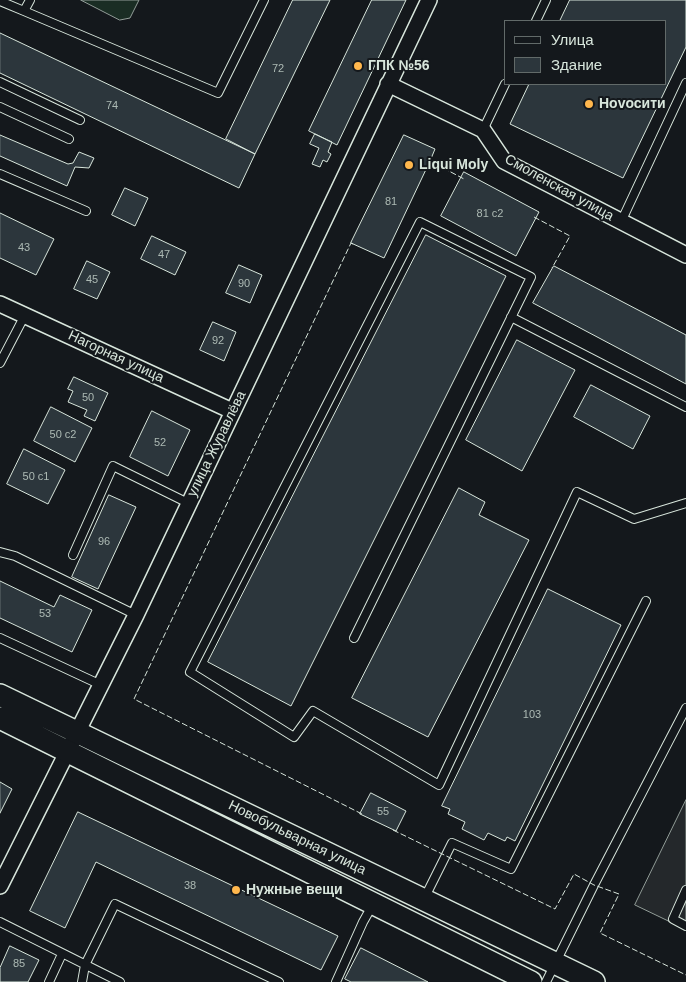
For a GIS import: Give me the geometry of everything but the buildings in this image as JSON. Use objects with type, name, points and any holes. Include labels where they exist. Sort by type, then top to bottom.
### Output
[{"type":"main road","name":"Новобульварная улица","points":[[0,695],[594,982]]},
{"type":"main road","name":"Новобульварная улица","points":[[0,718],[531,982]]},
{"type":"street","name":"улица Журавлёва","points":[[0,886],[136,616],[188,503],[429,0]]},
{"type":"street","points":[[388,84],[483,130]]},
{"type":"street","name":"Смоленская улица","points":[[483,130],[504,161],[686,255]]},
{"type":"street","name":"Нагорная улица","points":[[0,304],[232,411]]},
{"type":"lane","points":[[24,11],[30,0]]},
{"type":"lane","points":[[0,1],[218,93],[264,0]]},
{"type":"lane","points":[[536,20],[546,0]]},
{"type":"lane","points":[[0,82],[80,120]]},
{"type":"lane","points":[[621,222],[686,83]]},
{"type":"lane","points":[[483,130],[505,85]]},
{"type":"lane","points":[[0,107],[69,139]]},
{"type":"lane","points":[[0,174],[86,211]]},
{"type":"lane","points":[[354,638],[531,277],[420,222],[190,672],[294,737],[313,711],[439,785],[578,492],[634,519],[686,503]]},
{"type":"lane","points":[[0,363],[25,315]]},
{"type":"lane","points":[[511,317],[686,407]]},
{"type":"lane","points":[[73,555],[113,466],[188,503]]},
{"type":"lane","points":[[0,552],[15,556],[136,616]]},
{"type":"lane","points":[[424,899],[452,843],[511,869],[646,601]]},
{"type":"lane","points":[[0,638],[101,685]]},
{"type":"lane","points":[[546,982],[686,708]]},
{"type":"lane","points":[[686,890],[672,919],[686,926]]},
{"type":"lane","points":[[82,982],[85,965],[115,904],[279,982]]},
{"type":"lane","points":[[336,982],[373,904]]},
{"type":"lane","points":[[0,922],[120,982]]},
{"type":"lane","points":[[49,982],[62,954]]},
{"type":"green space","points":[[81,0],[139,0],[130,18],[120,20]]},
{"type":"shaded area","points":[[686,800],[686,927],[685,929],[635,905]]},
{"type":"fence","points":[[429,163],[430,161],[464,179]]},
{"type":"fence","points":[[534,217],[570,236],[552,268]]},
{"type":"fence","points":[[353,244],[351,243],[134,699],[362,814]]},
{"type":"fence","points":[[393,830],[555,909],[574,874],[594,885],[619,894],[600,933],[686,975]]},
{"type":"place","name":"ГПК №56","points":[[358,66]]},
{"type":"place","name":"Ноvосити","points":[[589,104]]},
{"type":"place","name":"Liqui Moly","points":[[409,165]]},
{"type":"place","name":"Нужные вещи","points":[[236,890]]}]
